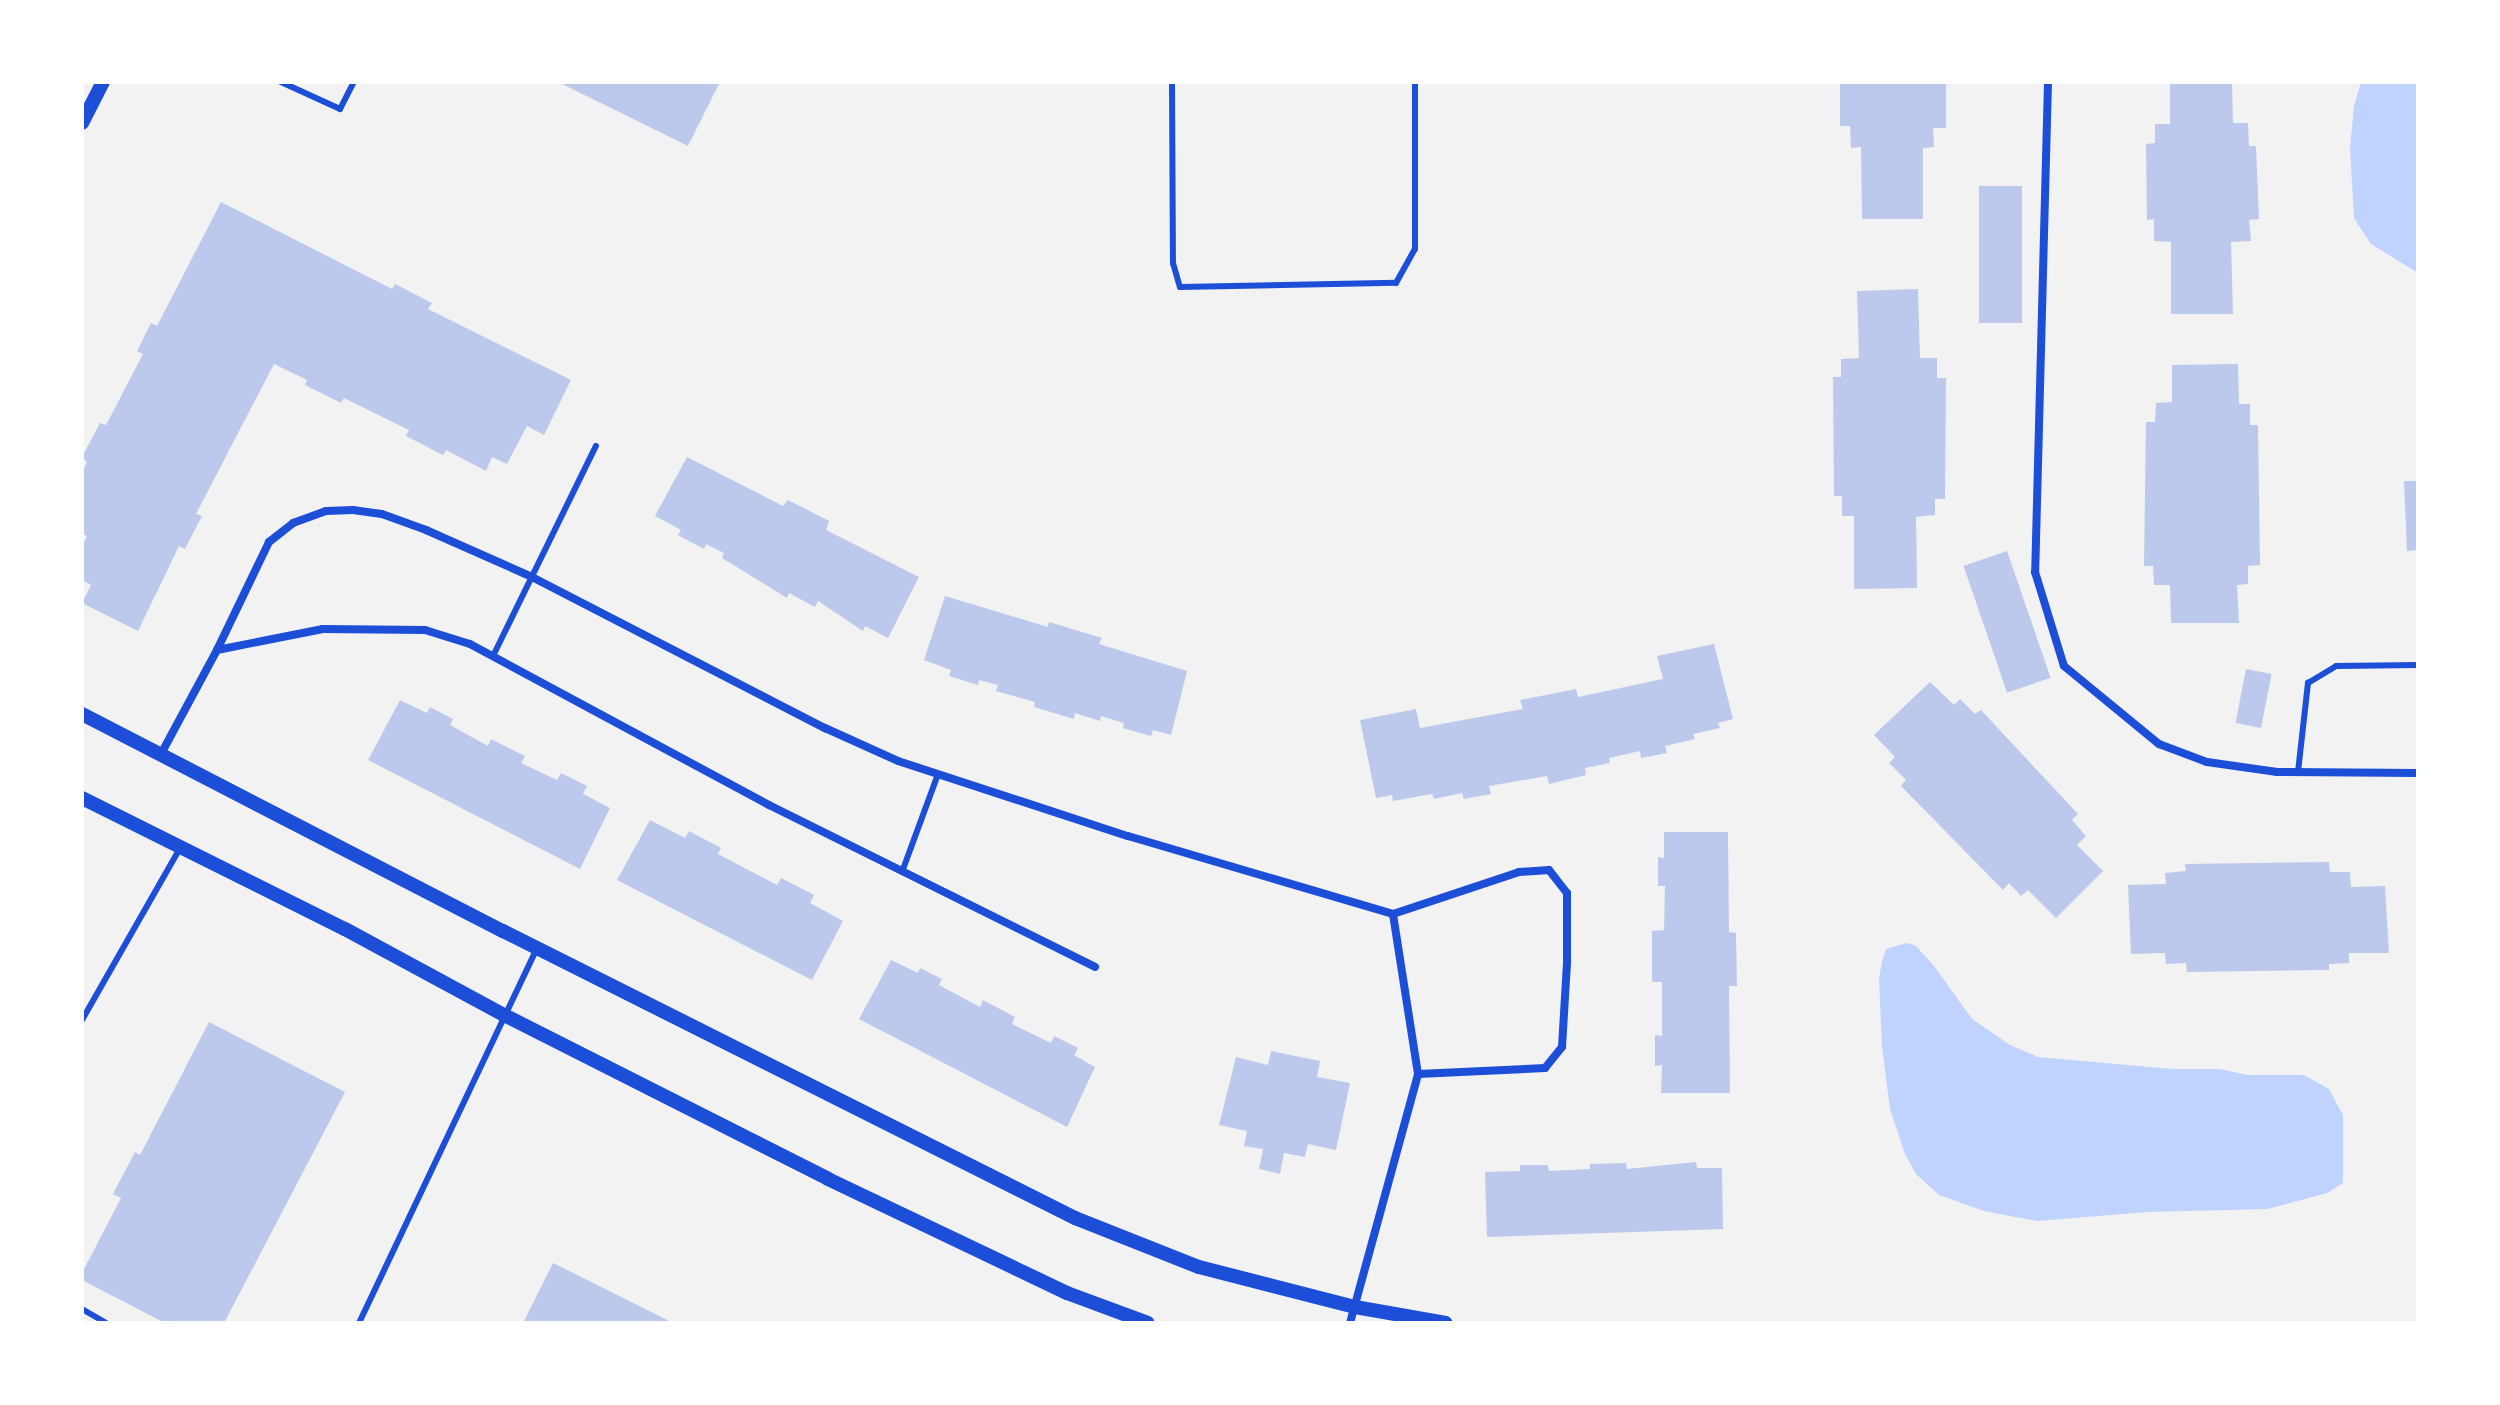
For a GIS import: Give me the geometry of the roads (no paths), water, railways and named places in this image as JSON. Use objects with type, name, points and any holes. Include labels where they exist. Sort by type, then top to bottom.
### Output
[{"type":"street","points":[[82,123],[103,82]]},
{"type":"street","points":[[2048,82],[2035,572],[2064,666],[2159,744],[2207,762],[2298,772],[2418,773]]},
{"type":"street","points":[[161,754],[217,650],[269,542],[293,523],[326,511],[353,510],[382,514],[532,577],[825,728],[938,774],[1128,836],[1393,914],[1519,872],[1549,870],[1567,893],[1562,1047],[1545,1068],[1418,1074]]},
{"type":"street","points":[[217,650],[323,629],[425,630],[470,644],[769,805],[1095,967]]},
{"type":"street","points":[[82,714],[537,948],[1075,1218],[1199,1267],[1355,1307],[1446,1323]]},
{"type":"street","points":[[82,798],[345,929],[506,1016],[828,1179],[1067,1293],[1148,1323]]},
{"type":"street","points":[[1350,1323],[1418,1074],[1393,914]]},
{"type":"lane","points":[[281,82],[340,109],[354,82]]},
{"type":"lane","points":[[1172,82],[1173,263],[1180,287],[1396,283],[1415,249],[1415,82]]},
{"type":"lane","points":[[493,656],[596,446]]},
{"type":"lane","points":[[2298,772],[2308,683],[2336,666],[2418,665]]},
{"type":"lane","points":[[902,872],[938,774]]},
{"type":"lane","points":[[82,1020],[180,848]]},
{"type":"lane","points":[[359,1323],[537,948]]},
{"type":"lane","points":[[82,1309],[106,1323]]},
{"type":"water","points":[[2361,82],[2418,82],[2418,273],[2371,244],[2354,218],[2350,148],[2354,106]]},
{"type":"water","points":[[1907,943],[1916,946],[1934,966],[1972,1019],[2010,1045],[2038,1057],[2172,1069],[2220,1069],[2248,1075],[2304,1075],[2329,1089],[2343,1115],[2343,1183],[2327,1193],[2267,1209],[2147,1212],[2037,1221],[1984,1211],[1939,1195],[1916,1174],[1905,1154],[1890,1109],[1882,1047],[1879,979],[1882,961],[1886,949]]}]
